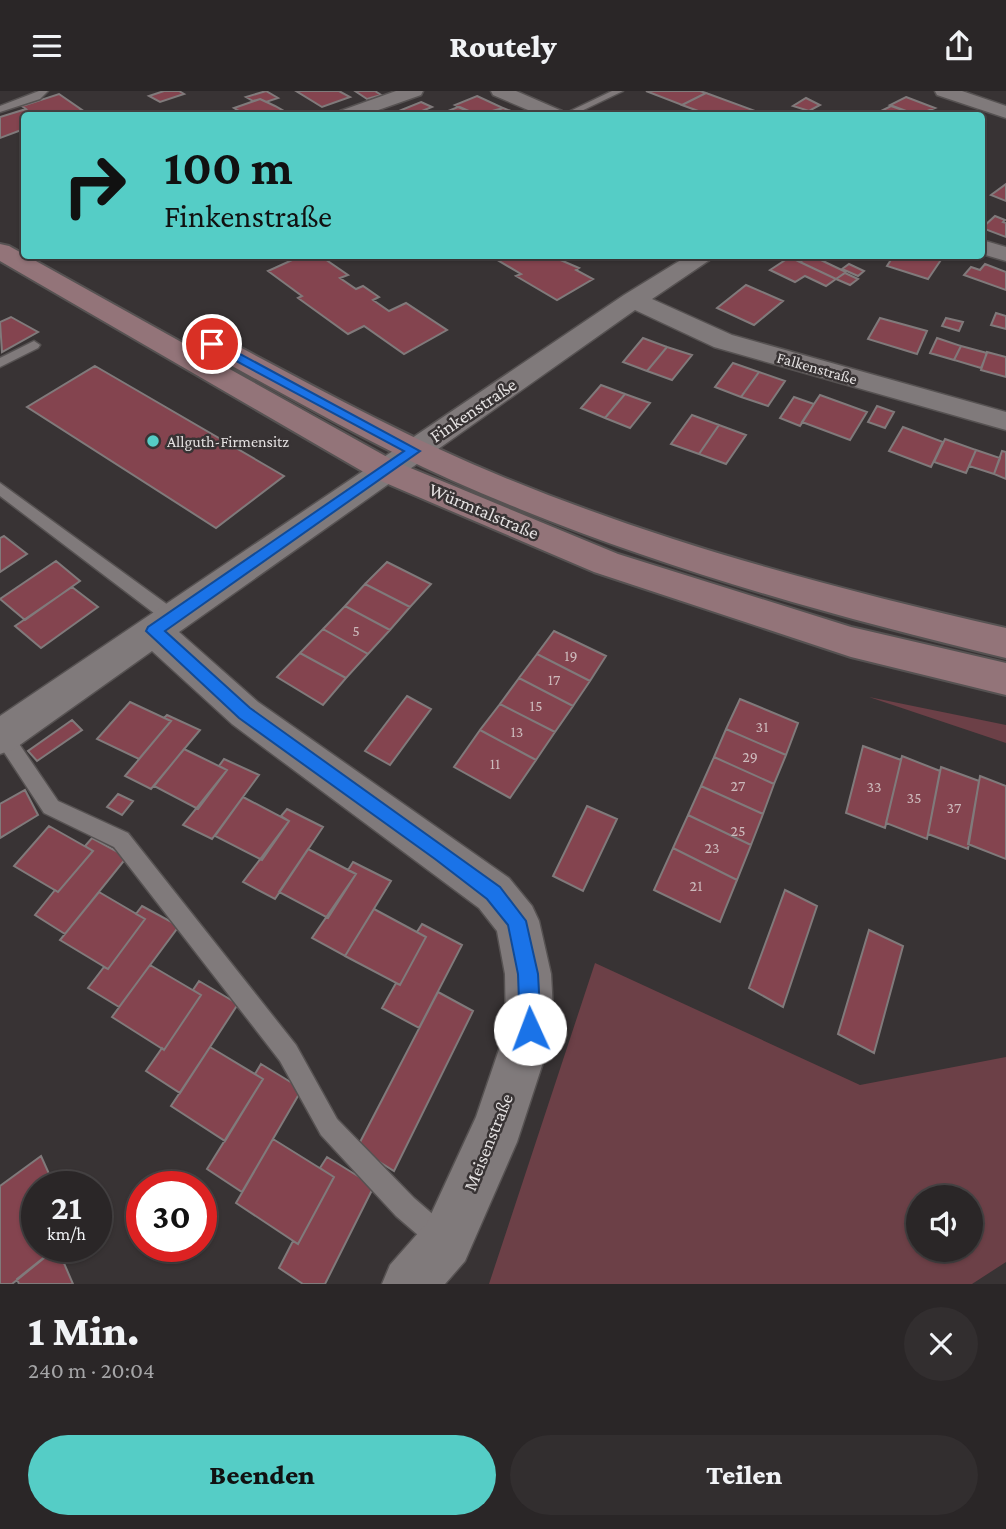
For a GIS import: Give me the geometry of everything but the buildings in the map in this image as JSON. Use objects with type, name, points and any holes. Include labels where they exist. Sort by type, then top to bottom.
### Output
[{"type":"main road","points":[[0,229],[21,242]]},
{"type":"main road","name":"Würmtalstraße","points":[[0,251],[385,470],[606,563],[851,642],[1006,680]]},
{"type":"main road","name":"Würmtalstraße","points":[[52,259],[414,451],[573,518],[765,582],[890,616],[1006,643]]},
{"type":"street","points":[[355,112],[414,91]]},
{"type":"street","points":[[500,91],[548,112]]},
{"type":"street","points":[[944,91],[1006,112]]},
{"type":"street","points":[[985,126],[1006,121]]},
{"type":"street","points":[[985,248],[1006,254]]},
{"type":"street","name":"Finkenstraße","points":[[1,736],[385,470],[634,300],[700,259]]},
{"type":"street","name":"Falkenstraße","points":[[634,300],[723,341],[1006,421]]},
{"type":"street","name":"Meisenstraße","points":[[163,624],[245,713],[494,893],[517,921],[528,974],[530,1029],[499,1124],[446,1242],[409,1284]]},
{"type":"lane","points":[[0,109],[37,97],[44,91]]},
{"type":"lane","points":[[574,112],[619,91]]},
{"type":"lane","points":[[0,363],[34,345]]},
{"type":"lane","points":[[0,488],[163,624]]},
{"type":"lane","points":[[1,736],[51,807],[121,840],[288,1053],[329,1128],[405,1207],[446,1242]]},
{"type":"shaded area","points":[[869,697],[1006,725],[1006,743]]},
{"type":"shaded area","points":[[595,963],[860,1085],[1006,1057],[1006,1262],[972,1284],[489,1284]]},
{"type":"place","name":"Allguth-Firmensitz","points":[[153,441]]},
{"type":"route","points":[[212,344],[414,451],[154,631],[245,713],[494,893],[517,921],[528,974],[530,1029]]}]
